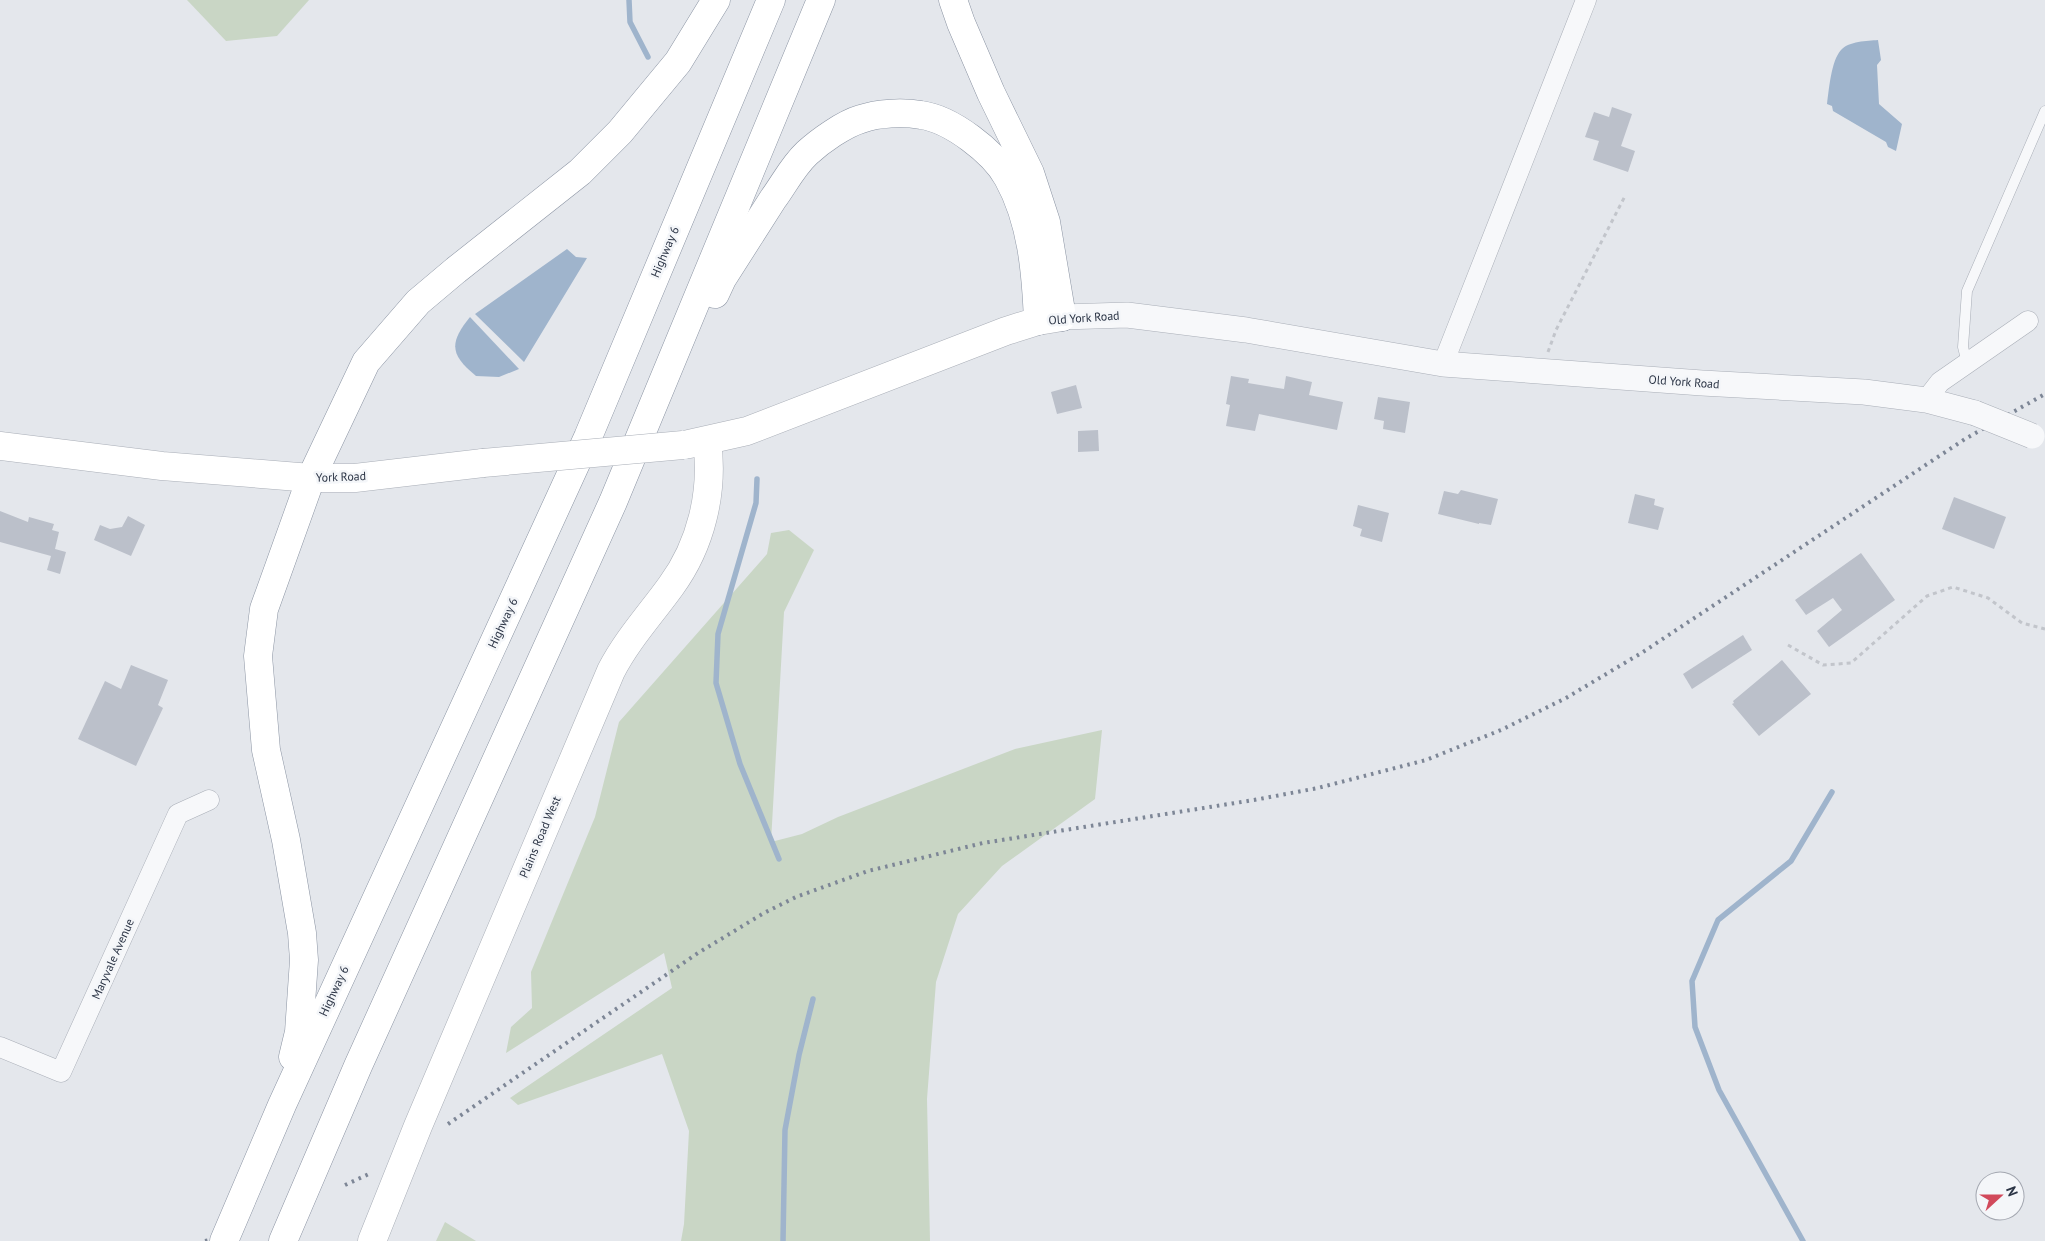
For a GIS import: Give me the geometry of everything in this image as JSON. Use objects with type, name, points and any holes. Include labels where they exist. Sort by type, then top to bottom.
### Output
[{"type":"main road","points":[[282,1105],[298,1032],[304,960],[302,933],[286,840],[266,750],[258,656],[264,609],[311,478],[366,362],[418,302],[580,172],[620,132],[678,62],[716,0]]},
{"type":"main road","name":"Highway 6","points":[[224,1241],[282,1105],[588,437],[770,0]]},
{"type":"main road","points":[[613,502],[821,0]]},
{"type":"main road","points":[[953,0],[960,23],[987,84],[1030,173],[1046,222],[1050,319]]},
{"type":"main road","points":[[283,1241],[358,1066],[613,502],[722,279],[792,171],[806,153],[833,133],[861,119],[893,114],[923,115],[948,125],[971,138],[991,154],[1007,176],[1017,196],[1050,319]]},
{"type":"main road","name":"Old York Road","points":[[695,443],[748,431],[997,335],[1050,319]]},
{"type":"main road","name":"York Road","points":[[0,446],[162,466],[311,478],[355,478],[484,463],[695,443]]},
{"type":"main road","name":"Plains Road West","points":[[372,1241],[421,1117],[610,671],[633,634],[672,585],[693,548],[703,517],[709,484],[695,443]]},
{"type":"street","points":[[1443,364],[1586,0]]},
{"type":"street","name":"Old York Road","points":[[1050,319],[1136,316],[1246,330],[1443,364],[1702,383],[1864,392],[1926,400],[1974,413],[2038,440]]},
{"type":"street","points":[[1926,400],[1940,382],[2028,321]]},
{"type":"street","name":"Maryvale Avenue","points":[[0,1047],[62,1072],[178,814],[209,800]]},
{"type":"lane","points":[[1967,363],[1963,346],[1967,291],[2045,111]]},
{"type":"path","points":[[1542,372],[1556,330],[1626,196]]},
{"type":"path","points":[[1788,645],[1822,665],[1851,662],[1927,596],[1953,588],[1988,598],[2022,623],[2045,629]]},
{"type":"green space","points":[[187,0],[309,0],[277,36],[226,41]]},
{"type":"green space","points":[[789,530],[814,550],[784,612],[771,842],[802,834],[838,817],[1015,749],[1102,730],[1095,799],[1002,866],[958,914],[936,982],[927,1099],[930,1241],[681,1241],[684,1224],[689,1131],[662,1054],[518,1105],[510,1098],[672,988],[664,953],[506,1053],[511,1027],[532,1008],[531,972],[595,817],[619,722],[767,554],[771,533]]},
{"type":"green space","points":[[445,1222],[476,1241],[436,1241]]},
{"type":"water","points":[[1878,40],[1881,60],[1877,65],[1879,104],[1902,124],[1896,151],[1888,147],[1886,142],[1833,111],[1832,106],[1827,104],[1833,68],[1841,50],[1853,43]]},
{"type":"water","points":[[567,249],[576,257],[587,258],[524,362],[475,314]]},
{"type":"water","points":[[470,317],[519,369],[499,377],[476,376],[461,362],[455,349],[456,342],[463,326]]},
{"type":"building","points":[[1612,107],[1632,114],[1621,146],[1635,151],[1628,172],[1593,160],[1599,141],[1585,137],[1594,112],[1609,117]]},
{"type":"building","points":[[1231,376],[1249,379],[1248,383],[1284,389],[1286,376],[1312,382],[1309,395],[1343,402],[1337,430],[1259,414],[1255,431],[1226,426],[1230,405],[1226,404]]},
{"type":"building","points":[[1076,385],[1082,408],[1057,414],[1051,392]]},
{"type":"building","points":[[1378,397],[1410,402],[1405,433],[1383,429],[1384,421],[1374,419]]},
{"type":"building","points":[[1098,430],[1099,451],[1078,452],[1078,431]]},
{"type":"building","points":[[1461,490],[1498,499],[1491,525],[1438,514],[1444,491],[1458,494]]},
{"type":"building","points":[[1635,494],[1655,499],[1654,505],[1664,508],[1658,530],[1628,523]]},
{"type":"building","points":[[1954,497],[2006,517],[1994,549],[1942,529]]},
{"type":"building","points":[[1358,505],[1389,513],[1382,542],[1360,536],[1362,529],[1353,526]]},
{"type":"building","points":[[0,511],[28,522],[29,517],[54,524],[52,530],[59,532],[55,549],[66,552],[60,574],[47,570],[51,556],[0,542]]},
{"type":"building","points":[[128,516],[145,525],[131,556],[94,540],[100,525],[110,529],[122,527]]},
{"type":"building","points":[[1861,553],[1895,600],[1829,647],[1817,631],[1842,610],[1833,598],[1806,615],[1795,600]]},
{"type":"building","points":[[1743,635],[1752,650],[1692,689],[1683,674]]},
{"type":"building","points":[[1782,660],[1811,694],[1759,736],[1732,704],[1734,703],[1733,701]]},
{"type":"building","points":[[131,665],[168,680],[158,705],[163,708],[136,766],[78,739],[105,681],[121,689]]},
{"type":"waterway","points":[[629,0],[630,22],[648,57]]},
{"type":"waterway","points":[[757,479],[756,503],[718,634],[716,683],[740,764],[779,859]]},
{"type":"waterway","points":[[1803,1241],[1719,1090],[1695,1027],[1692,981],[1718,920],[1791,861],[1832,792]]},
{"type":"waterway","points":[[783,1241],[785,1130],[799,1055],[813,999]]},
{"type":"railway","points":[[448,1124],[698,953],[764,913],[796,897],[868,871],[983,843],[1318,788],[1426,760],[1501,730],[1566,698],[1643,652],[1965,439],[2045,394]]},
{"type":"railway","points":[[345,1185],[371,1173]]},
{"type":"railway","points":[[205,1241],[210,1240]]}]
